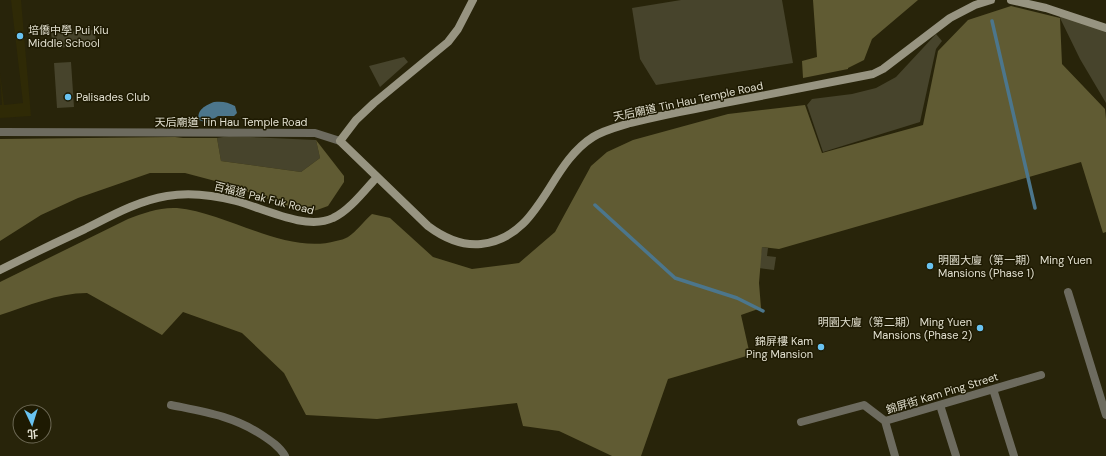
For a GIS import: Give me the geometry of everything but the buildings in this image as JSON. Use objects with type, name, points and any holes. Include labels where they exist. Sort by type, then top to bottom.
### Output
[{"type":"street","points":[[340,141],[356,120],[374,103],[448,42],[458,29],[473,0]]},
{"type":"street","name":"天后廟道 Tin Hau Temple Road","points":[[0,132],[315,133],[340,141],[428,226],[445,237],[465,244],[474,244],[498,240],[517,230],[525,223],[536,209],[572,154],[587,141],[602,132],[658,116],[873,74],[883,69],[960,12],[991,0]]},
{"type":"street","points":[[1010,0],[1046,8],[1106,28]]},
{"type":"street","name":"百福道 Pak Fuk Road","points":[[0,270],[122,210],[168,196],[182,194],[206,195],[236,201],[294,219],[308,222],[322,222],[342,212],[377,177]]},
{"type":"street","points":[[1068,292],[1106,415]]},
{"type":"street","name":"錦屏街 Kam Ping Street","points":[[895,456],[884,421],[1041,375]]},
{"type":"street","points":[[993,389],[1014,456]]},
{"type":"street","points":[[171,405],[219,415],[240,422],[267,438],[282,451],[285,456]]},
{"type":"street","points":[[801,422],[864,405],[884,421]]},
{"type":"street","points":[[940,405],[956,456]]},
{"type":"shaded area","name":"培僑中學 Pui Kiu Middle School","points":[[11,0],[21,0],[31,116],[0,118],[0,105],[2,105],[0,73],[4,105],[23,103]]},
{"type":"shaded area","points":[[681,0],[782,0],[793,63],[656,85],[640,59],[632,8]]},
{"type":"shaded area","points":[[813,0],[918,0],[872,39],[864,60],[848,69],[803,78],[802,61],[817,57]]},
{"type":"shaded area","points":[[1011,6],[1060,18],[1062,64],[1105,109],[1106,232],[1103,233],[1081,162],[779,249],[762,247],[759,283],[761,308],[741,315],[750,355],[668,379],[641,456],[612,456],[559,431],[523,426],[517,403],[377,419],[306,415],[284,373],[242,333],[183,312],[162,335],[87,293],[65,295],[0,315],[0,282],[128,219],[164,208],[177,208],[196,211],[278,238],[317,244],[347,238],[372,214],[390,218],[433,257],[472,269],[519,263],[555,232],[591,166],[607,152],[633,140],[728,114],[805,105],[822,153],[923,125],[938,51],[968,20]]},
{"type":"shaded area","points":[[1059,10],[1106,30],[1106,103],[1080,59],[1060,18]]},
{"type":"shaded area","points":[[95,30],[96,45],[53,48],[51,33]]},
{"type":"shaded area","points":[[936,34],[942,41],[936,49],[920,122],[823,152],[807,105],[812,99],[852,94],[876,88],[896,77]]},
{"type":"shaded area","points":[[404,57],[408,62],[380,87],[369,66]]},
{"type":"shaded area","points":[[71,62],[74,107],[57,108],[54,63]]},
{"type":"shaded area","points":[[229,136],[316,140],[320,158],[301,172],[221,161],[217,138]]},
{"type":"shaded area","points":[[217,138],[221,161],[301,172],[320,158],[316,140],[344,176],[344,182],[328,206],[306,212],[219,182],[185,173],[150,173],[78,198],[41,215],[0,241],[0,139]]},
{"type":"shaded area","points":[[762,247],[768,248],[767,256],[776,257],[774,270],[759,268]]},
{"type":"water","points":[[214,102],[225,102],[235,106],[237,113],[234,116],[218,116],[207,123],[199,120],[198,116],[200,111],[205,106]]},
{"type":"waterway","points":[[992,21],[1035,208]]},
{"type":"waterway","points":[[595,205],[675,278],[737,298],[763,311]]},
{"type":"place","name":"培僑中學 Pui Kiu Middle School","points":[[20,36]]},
{"type":"place","name":"Palisades Club","points":[[68,97]]},
{"type":"place","name":"明園大廈（第一期） Ming Yuen Mansions (Phase 1)","points":[[930,266]]},
{"type":"place","name":"明園大廈（第二期） Ming Yuen Mansions (Phase 2)","points":[[980,328]]},
{"type":"place","name":"錦屏樓 Kam Ping Mansion","points":[[821,347]]}]
